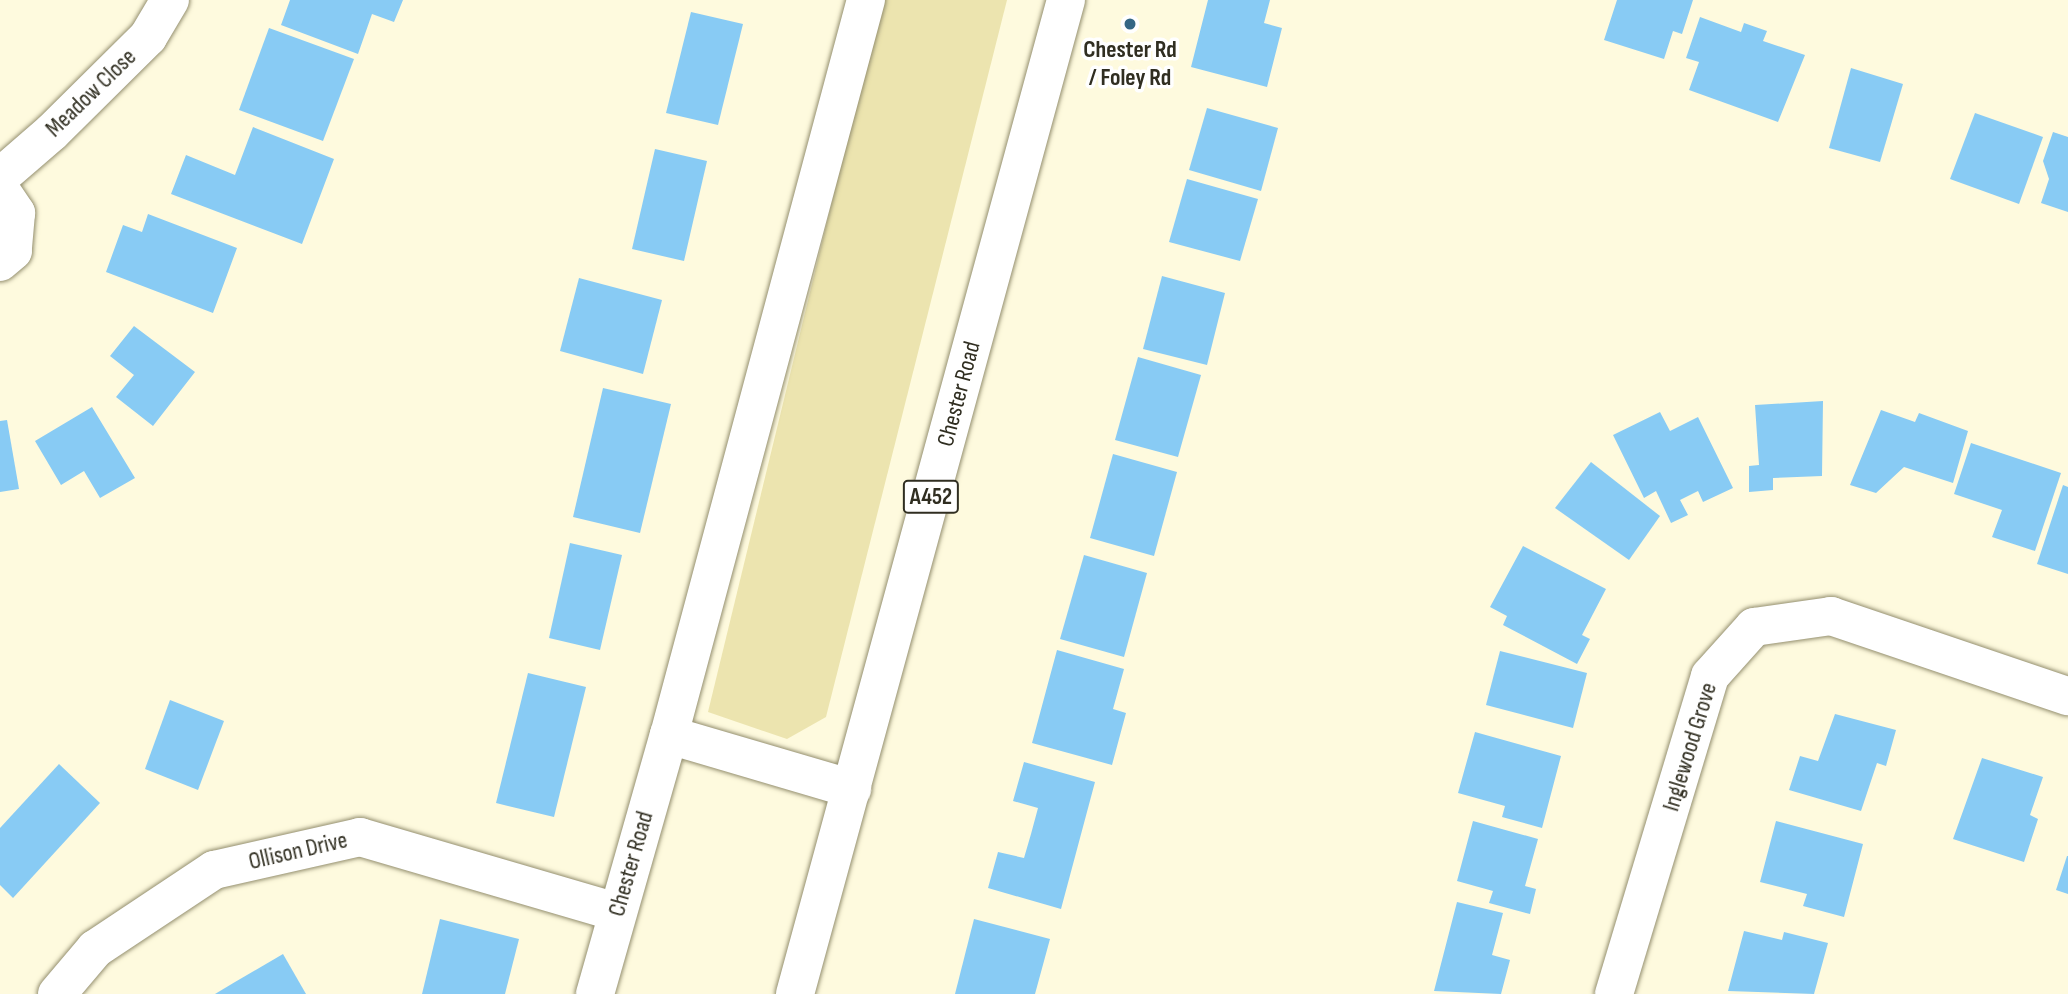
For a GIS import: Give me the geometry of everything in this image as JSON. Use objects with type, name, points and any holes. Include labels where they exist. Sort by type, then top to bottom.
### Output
[{"type":"main road","name":"Meadow Close","points":[[0,177],[52,132],[148,37],[170,0]]},
{"type":"main road","name":"Chester Road","points":[[594,994],[669,735],[866,0]]},
{"type":"main road","name":"Chester Road","points":[[795,994],[1066,0]]},
{"type":"main road","points":[[0,189],[16,213],[13,251],[0,262]]},
{"type":"main road","name":"Inglewood Grove","points":[[1614,994],[1710,676],[1754,627],[1831,617],[2068,696]]},
{"type":"main road","points":[[669,735],[852,789]]},
{"type":"main road","name":"Ollison Drive","points":[[57,994],[95,949],[214,870],[360,837],[617,912]]},
{"type":"shaded area","points":[[881,0],[1007,0],[826,717],[787,739],[708,712]]},
{"type":"building","points":[[290,0],[403,0],[394,22],[372,14],[358,54],[281,25]]},
{"type":"building","points":[[1208,0],[1270,0],[1264,23],[1282,28],[1267,87],[1191,67]]},
{"type":"building","points":[[1617,0],[1693,0],[1682,34],[1673,31],[1664,59],[1604,40]]},
{"type":"building","points":[[691,12],[743,24],[718,125],[666,113]]},
{"type":"building","points":[[1700,17],[1741,32],[1744,23],[1767,31],[1763,41],[1805,55],[1778,122],[1689,90],[1699,62],[1686,58]]},
{"type":"building","points":[[269,28],[354,59],[323,141],[239,110]]},
{"type":"building","points":[[1851,68],[1903,84],[1880,162],[1829,148]]},
{"type":"building","points":[[1207,108],[1278,128],[1261,191],[1189,170]]},
{"type":"building","points":[[1975,113],[2043,137],[2019,204],[1950,179]]},
{"type":"building","points":[[253,127],[334,159],[302,244],[171,194],[186,155],[235,175]]},
{"type":"building","points":[[2053,132],[2068,137],[2068,212],[2041,203],[2049,179],[2043,161]]},
{"type":"building","points":[[655,149],[707,161],[684,261],[632,249]]},
{"type":"building","points":[[1187,179],[1258,199],[1240,261],[1169,242]]},
{"type":"building","points":[[148,214],[237,248],[213,313],[106,272],[123,225],[142,232]]},
{"type":"building","points":[[1162,276],[1225,293],[1207,365],[1143,349]]},
{"type":"building","points":[[579,278],[662,300],[643,374],[560,351]]},
{"type":"building","points":[[134,326],[195,372],[153,426],[116,397],[134,375],[110,356]]},
{"type":"building","points":[[1138,357],[1201,375],[1178,457],[1115,440]]},
{"type":"building","points":[[603,388],[671,404],[640,533],[573,517]]},
{"type":"building","points":[[1823,401],[1822,476],[1773,478],[1773,490],[1749,492],[1749,466],[1759,465],[1755,405]]},
{"type":"building","points":[[92,407],[135,478],[100,498],[84,471],[61,485],[35,441]]},
{"type":"building","points":[[1881,410],[1915,422],[1919,413],[1968,431],[1953,483],[1904,467],[1876,493],[1850,485]]},
{"type":"building","points":[[1660,412],[1670,431],[1698,417],[1733,488],[1703,502],[1698,491],[1680,500],[1688,515],[1671,523],[1656,491],[1644,498],[1613,435]]},
{"type":"building","points":[[7,420],[19,489],[0,492],[0,421]]},
{"type":"building","points":[[1971,443],[2061,473],[2035,551],[1992,537],[2002,510],[1954,494]]},
{"type":"building","points":[[1113,454],[1177,472],[1154,556],[1090,538]]},
{"type":"building","points":[[1591,462],[1660,516],[1629,560],[1555,508]]},
{"type":"building","points":[[2063,485],[2068,487],[2068,574],[2037,564]]},
{"type":"building","points":[[570,543],[622,555],[600,650],[549,638]]},
{"type":"building","points":[[1523,546],[1606,589],[1582,635],[1590,639],[1577,664],[1503,625],[1507,616],[1490,607]]},
{"type":"building","points":[[1084,555],[1147,573],[1124,657],[1060,639]]},
{"type":"building","points":[[1057,650],[1124,669],[1113,709],[1126,713],[1112,765],[1032,743]]},
{"type":"building","points":[[1500,651],[1587,673],[1573,728],[1486,705]]},
{"type":"building","points":[[528,673],[586,687],[554,817],[496,803]]},
{"type":"building","points":[[170,700],[224,721],[198,790],[145,769]]},
{"type":"building","points":[[1835,714],[1896,730],[1886,766],[1877,763],[1861,811],[1789,790],[1800,756],[1818,761]]},
{"type":"building","points":[[1475,732],[1561,756],[1542,828],[1502,817],[1505,806],[1458,793]]},
{"type":"building","points":[[1982,758],[2043,777],[2030,815],[2038,819],[2024,862],[1953,839]]},
{"type":"building","points":[[1024,762],[1095,782],[1061,909],[988,888],[998,852],[1024,858],[1031,834],[1038,808],[1013,801]]},
{"type":"building","points":[[59,764],[100,803],[13,898],[0,885],[0,828]]},
{"type":"building","points":[[1473,821],[1538,839],[1525,886],[1536,889],[1530,914],[1489,903],[1493,891],[1457,881]]},
{"type":"building","points":[[1776,821],[1863,844],[1844,917],[1803,906],[1807,894],[1760,882]]},
{"type":"building","points":[[2068,856],[2068,894],[2056,890]]},
{"type":"building","points":[[1457,902],[1503,913],[1492,955],[1510,960],[1501,994],[1434,991]]},
{"type":"building","points":[[440,919],[519,939],[505,994],[422,994]]},
{"type":"building","points":[[974,919],[1050,939],[1035,994],[955,994]]},
{"type":"building","points":[[1744,931],[1782,940],[1784,932],[1828,943],[1814,994],[1728,991]]},
{"type":"building","points":[[283,954],[306,994],[215,994],[235,982]]},
{"type":"place","name":"Chester Rd / Foley Rd","points":[[1130,24]]}]
